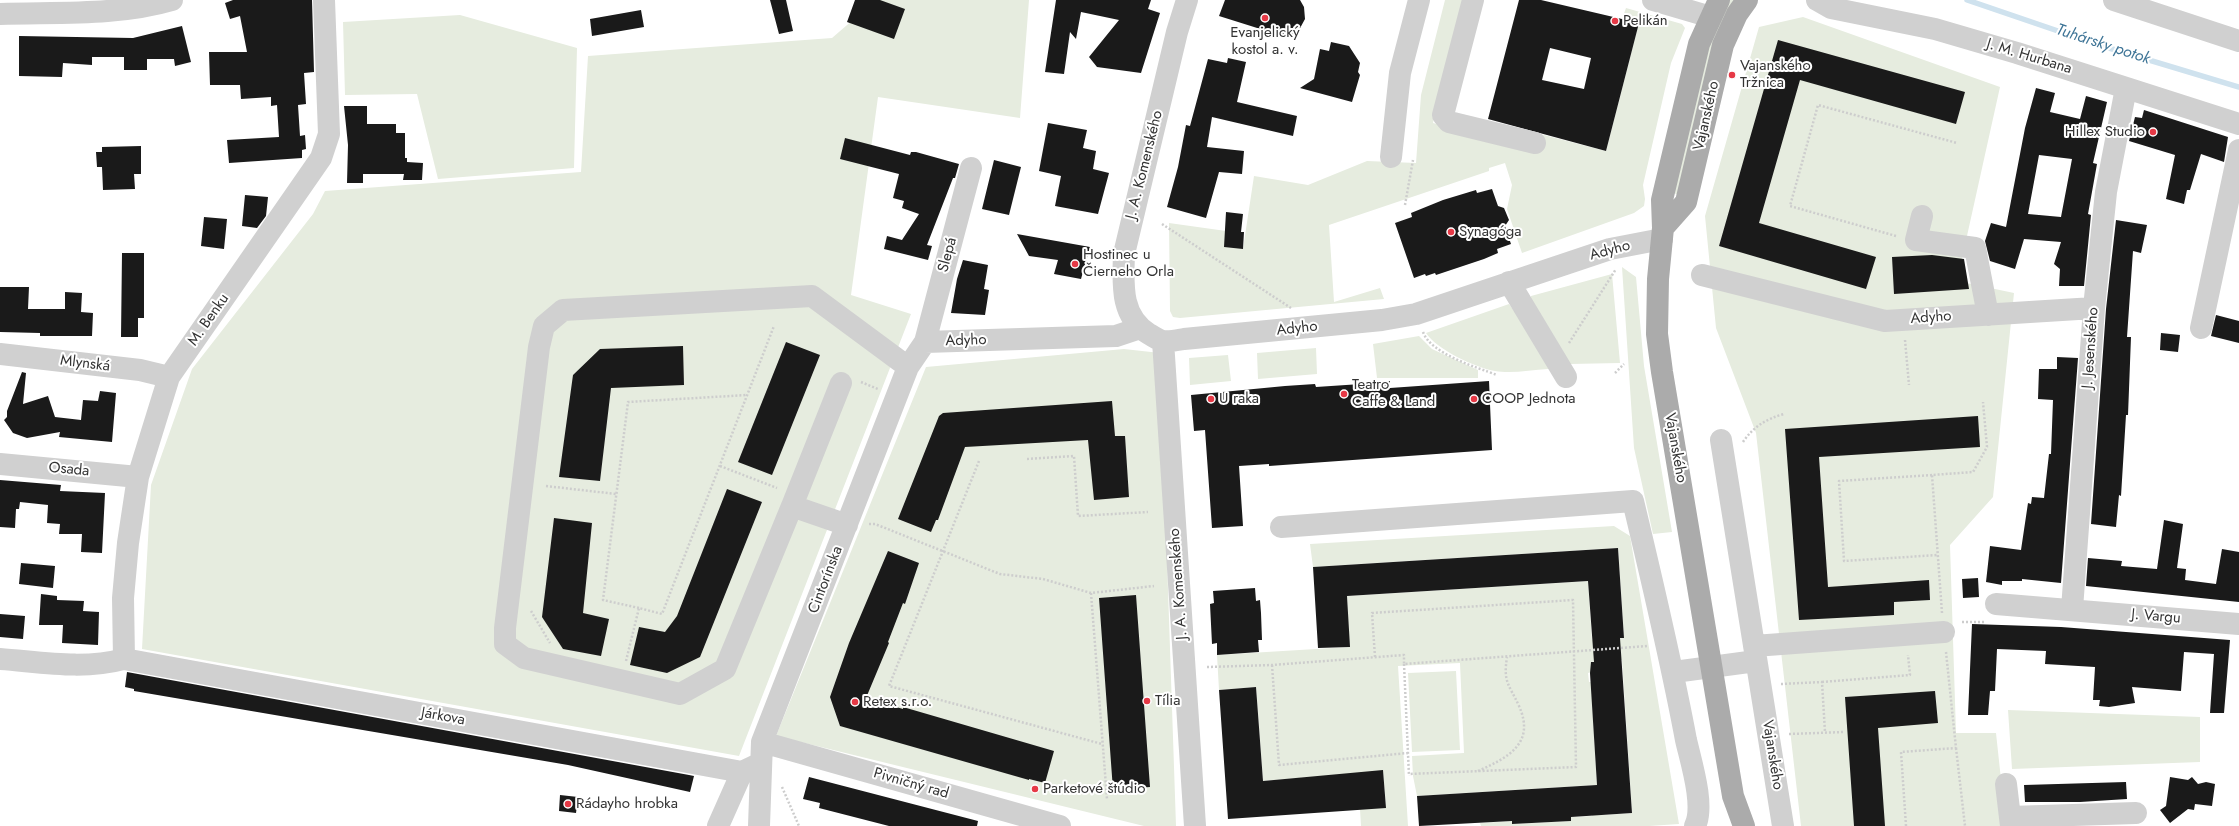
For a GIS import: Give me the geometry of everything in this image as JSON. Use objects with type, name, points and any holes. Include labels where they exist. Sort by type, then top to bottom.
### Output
[{"type":"main road","name":"Vajanského","points":[[1662,233],[1686,202],[1723,45],[1737,14],[1747,0]]},
{"type":"main road","name":"Vajanského","points":[[1715,8],[1699,44],[1662,200],[1662,233],[1658,279],[1657,334],[1662,372],[1733,796],[1744,826]]},
{"type":"street","points":[[0,14],[104,11],[154,6],[172,0]]},
{"type":"street","name":"M. Benku","points":[[124,659],[123,598],[128,543],[138,477],[169,377],[321,158],[329,134],[324,0]]},
{"type":"street","name":"J. A. Komenského","points":[[1140,328],[1128,311],[1123,290],[1124,254],[1177,32],[1187,0]]},
{"type":"street","points":[[1391,156],[1400,73],[1419,0]]},
{"type":"street","points":[[1473,0],[1443,115],[1449,122],[1535,143]]},
{"type":"street","points":[[1653,0],[1715,8]]},
{"type":"street","name":"J. M. Hurbana","points":[[1817,0],[1831,8],[1942,31],[2239,124]]},
{"type":"street","points":[[2114,0],[2239,41]]},
{"type":"street","name":"J. Jesenského","points":[[2072,609],[2094,308],[2106,192],[2126,88]]},
{"type":"street","points":[[2201,328],[2239,150]]},
{"type":"street","name":"Slepá","points":[[925,342],[971,168]]},
{"type":"street","points":[[1922,216],[1916,240],[1976,248],[1988,315]]},
{"type":"street","name":"Adyho","points":[[1163,341],[1382,320],[1416,314],[1509,282],[1662,233]]},
{"type":"street","name":"Adyho","points":[[1702,274],[1885,321],[2094,308]]},
{"type":"street","points":[[1509,282],[1561,369]]},
{"type":"street","points":[[849,382],[788,499],[725,669],[680,694],[524,658],[505,644],[505,628],[539,347],[544,326],[563,310],[812,296],[908,367]]},
{"type":"street","points":[[1140,328],[1163,341]]},
{"type":"street","name":"Adyho","points":[[925,342],[1116,336],[1140,328]]},
{"type":"street","name":"J. A. Komenského","points":[[1163,341],[1195,826]]},
{"type":"street","name":"Cintorínska","points":[[759,826],[755,759],[908,367],[925,342]]},
{"type":"street","name":"Mlynská","points":[[0,354],[140,370],[169,377]]},
{"type":"street","name":"Vajanského","points":[[1731,443],[1755,654],[1784,826]]},
{"type":"street","name":"Osada","points":[[0,464],[138,477]]},
{"type":"street","points":[[788,499],[847,525]]},
{"type":"street","points":[[1281,527],[1633,500],[1674,672],[1697,791],[1698,820],[1694,826]]},
{"type":"street","name":"J. Vargu","points":[[1992,613],[2072,609],[2239,624]]},
{"type":"street","points":[[1674,672],[1712,667],[1755,654],[1951,627]]},
{"type":"street","points":[[0,659],[81,665],[105,664],[124,659]]},
{"type":"street","name":"Járkova","points":[[124,659],[755,759]]},
{"type":"street","points":[[718,826],[755,759]]},
{"type":"street","name":"Pivničný rad","points":[[755,759],[1060,826]]},
{"type":"street","points":[[2006,784],[2010,821],[2136,812]]},
{"type":"path","points":[[1916,240],[1790,206],[1818,105],[1957,143]]},
{"type":"path","points":[[1162,224],[1297,311]]},
{"type":"path","points":[[1561,369],[1616,269]]},
{"type":"path","points":[[1904,320],[1909,385]]},
{"type":"path","points":[[747,395],[628,402],[603,600],[662,614],[774,326]]},
{"type":"path","points":[[1423,331],[1426,339],[1436,348],[1497,375]]},
{"type":"path","points":[[1615,373],[1624,364]]},
{"type":"path","points":[[849,382],[897,396]]},
{"type":"path","points":[[1731,443],[1748,434],[1761,423],[1784,414]]},
{"type":"path","points":[[1027,459],[1074,456],[1078,516],[1148,512]]},
{"type":"path","points":[[979,461],[889,686],[1102,744]]},
{"type":"path","points":[[720,466],[788,499]]},
{"type":"path","points":[[1932,475],[1839,481],[1844,561],[1938,555]]},
{"type":"path","points":[[546,486],[616,494]]},
{"type":"path","points":[[875,524],[1000,574],[1043,579],[1091,593],[1154,586]]},
{"type":"path","points":[[1091,593],[1106,799]]},
{"type":"path","points":[[1207,667],[1272,665],[1404,655],[1409,775],[1576,767],[1573,600],[1372,613],[1375,657]]},
{"type":"path","points":[[625,664],[638,608]]},
{"type":"path","points":[[531,611],[551,644]]},
{"type":"path","points":[[1951,627],[1992,613]]},
{"type":"path","points":[[1774,685],[1910,675],[1907,634]]},
{"type":"path","points":[[1404,664],[1667,645]]},
{"type":"path","points":[[1475,772],[1500,761],[1518,748],[1525,731],[1520,707],[1507,686],[1505,672],[1508,656]]},
{"type":"path","points":[[1272,665],[1279,765],[1408,753]]},
{"type":"path","points":[[1822,682],[1825,732]]},
{"type":"path","points":[[1782,735],[1844,732]]},
{"type":"path","points":[[1956,748],[1965,826]]},
{"type":"shaded area","points":[[876,0],[1029,0],[1020,118],[878,97],[851,295],[911,314],[739,756],[142,649],[151,485],[192,369],[313,214],[325,191],[581,172],[588,56],[832,38]]},
{"type":"shaded area","points":[[1445,0],[1464,0],[1433,123],[1536,149],[1540,134],[1606,151],[1639,23],[1622,19],[1626,8],[1682,24],[1685,28],[1671,63],[1643,185],[1645,199],[1644,206],[1634,213],[1522,253],[1507,209],[1512,185],[1505,163],[1489,168],[1489,171],[1329,225],[1334,302],[1380,288],[1384,299],[1180,318],[1173,317],[1170,311],[1169,223],[1226,231],[1243,249],[1254,176],[1308,185],[1367,161],[1416,163],[1421,95]]},
{"type":"shaded area","points":[[1727,0],[1734,0],[1680,196],[1674,193],[1708,40]]},
{"type":"shaded area","points":[[460,15],[577,48],[574,168],[438,179],[417,94],[345,95],[343,22]]},
{"type":"shaded area","points":[[1803,17],[2000,87],[1957,281],[2014,293],[1993,497],[1950,545],[1956,733],[1996,733],[2006,826],[1801,826],[1756,433],[1716,328],[1705,216],[1759,27]]},
{"type":"shaded area","points":[[1622,267],[1636,277],[1644,366],[1672,532],[1653,534],[1634,448]]},
{"type":"shaded area","points":[[1612,274],[1620,363],[1570,364],[1530,305],[1531,296]]},
{"type":"shaded area","points":[[1509,304],[1548,357],[1550,365],[1548,369],[1508,372],[1487,369],[1457,357],[1438,345],[1426,333]]},
{"type":"shaded area","points":[[1419,336],[1432,349],[1478,370],[1478,378],[1377,378],[1373,344]]},
{"type":"shaded area","points":[[1316,348],[1317,374],[1258,379],[1257,353]]},
{"type":"shaded area","points":[[1124,349],[1160,353],[1176,826],[1144,826],[776,736],[926,367]]},
{"type":"shaded area","points":[[1228,355],[1231,381],[1190,385],[1189,358]]},
{"type":"shaded area","points":[[1614,526],[1630,536],[1679,824],[1649,826],[1481,826],[1480,823],[1512,821],[1512,824],[1571,821],[1571,817],[1592,816],[1592,813],[1602,812],[1602,815],[1632,813],[1622,660],[1591,662],[1592,672],[1588,673],[1589,682],[1591,682],[1597,785],[1417,796],[1413,776],[1412,756],[1464,753],[1460,663],[1398,666],[1408,826],[1361,826],[1360,809],[1386,807],[1383,771],[1263,781],[1256,687],[1219,690],[1217,655],[1349,647],[1347,596],[1588,581],[1592,640],[1624,638],[1618,548],[1313,567],[1310,544]]},
{"type":"shaded area","points":[[1456,671],[1460,750],[1412,752],[1408,673]]},
{"type":"shaded area","points":[[2008,710],[2200,717],[2200,762],[2012,769]]},
{"type":"building","points":[[233,0],[312,0],[314,72],[304,73],[306,104],[298,105],[300,136],[305,135],[306,149],[302,150],[302,158],[229,163],[227,140],[279,137],[277,105],[271,106],[271,97],[241,99],[240,85],[210,85],[209,52],[247,52],[240,16],[230,19],[225,3]]},
{"type":"building","points":[[770,0],[786,0],[793,31],[779,34]]},
{"type":"building","points":[[855,0],[880,0],[905,9],[894,39],[847,22]]},
{"type":"building","points":[[1056,0],[1151,0],[1148,9],[1160,13],[1141,73],[1097,67],[1089,57],[1119,20],[1081,12],[1076,39],[1070,32],[1064,74],[1045,72]]},
{"type":"building","name":"Evanjelický kostol a. v.","points":[[1225,0],[1300,0],[1304,7],[1305,19],[1299,30],[1289,38],[1219,16]]},
{"type":"building","points":[[1519,0],[1541,0],[1639,23],[1606,151],[1488,119]],"holes":[[[1550,48],[1591,58],[1584,89],[1542,80]]]},
{"type":"building","points":[[641,10],[644,27],[592,36],[590,19]]},
{"type":"building","points":[[182,26],[191,62],[175,66],[174,59],[147,59],[147,70],[124,70],[124,57],[92,57],[92,65],[63,63],[62,77],[19,76],[19,36],[133,38]]},
{"type":"building","points":[[1778,40],[1965,92],[1956,124],[1800,80],[1759,223],[1876,257],[1866,289],[1719,246]]},
{"type":"building","points":[[1331,42],[1349,46],[1360,63],[1358,72],[1360,75],[1352,102],[1300,88],[1314,79],[1320,49],[1329,51]]},
{"type":"building","points":[[1228,58],[1246,62],[1237,102],[1297,116],[1293,136],[1212,117],[1207,147],[1244,151],[1242,174],[1219,172],[1206,218],[1167,207],[1178,167],[1186,125],[1190,126],[1208,59],[1227,63]]},
{"type":"building","points":[[2036,88],[2055,93],[2050,112],[2080,119],[2086,96],[2107,102],[2093,163],[2097,164],[2088,214],[2091,215],[2084,286],[2059,286],[2060,269],[2054,264],[2061,242],[2024,239],[2015,269],[1990,261],[1985,241],[1991,223],[2006,227],[2025,128]],"holes":[[[2039,155],[2072,159],[2061,217],[2028,214]]]},
{"type":"building","points":[[344,106],[367,106],[367,124],[396,124],[396,133],[405,133],[405,158],[407,158],[407,162],[423,163],[422,180],[403,180],[404,174],[363,174],[363,183],[347,183],[348,145]]},
{"type":"building","points":[[2144,110],[2228,137],[2224,162],[2201,154],[2190,190],[2187,190],[2184,204],[2166,199],[2175,155],[2129,141],[2135,117],[2142,118]]},
{"type":"building","points":[[1048,123],[1087,130],[1083,148],[1096,151],[1093,169],[1109,173],[1098,214],[1055,206],[1061,176],[1039,171]]},
{"type":"building","points":[[845,138],[910,155],[911,152],[916,152],[959,164],[955,178],[953,178],[927,245],[932,246],[928,260],[884,249],[887,236],[902,240],[919,214],[902,208],[904,201],[893,198],[899,174],[840,159]]},
{"type":"building","points":[[141,146],[141,174],[134,174],[135,189],[103,190],[102,167],[97,167],[96,152],[102,152],[102,147]]},
{"type":"building","points":[[994,160],[1021,167],[1009,215],[982,209]]},
{"type":"building","name":"Synagóga","points":[[1492,189],[1498,206],[1504,208],[1509,220],[1505,226],[1511,244],[1497,249],[1498,253],[1484,259],[1436,275],[1435,273],[1426,276],[1425,274],[1414,278],[1395,223],[1412,217],[1411,213],[1443,200],[1476,190],[1477,193]]},
{"type":"building","points":[[245,195],[268,197],[266,216],[257,228],[242,226]]},
{"type":"building","points":[[1226,212],[1243,214],[1241,232],[1244,232],[1243,249],[1224,247]]},
{"type":"building","points":[[204,217],[227,219],[224,249],[201,246]]},
{"type":"building","points":[[2116,220],[2147,225],[2141,253],[2133,251],[2127,337],[2131,337],[2128,415],[2126,415],[2121,496],[2119,495],[2116,527],[2091,524],[2106,309]]},
{"type":"building","points":[[1017,234],[1090,247],[1081,279],[1054,274],[1058,260],[1029,256]]},
{"type":"building","points":[[122,253],[144,253],[144,318],[138,318],[138,337],[121,337]]},
{"type":"building","points":[[1932,255],[1964,259],[1969,289],[1894,294],[1892,257]]},
{"type":"building","points":[[963,260],[988,265],[984,289],[989,290],[985,315],[951,313],[957,279]]},
{"type":"building","points":[[0,287],[29,287],[28,309],[65,309],[65,292],[82,293],[81,312],[93,313],[92,336],[40,336],[40,333],[0,332]]},
{"type":"building","points":[[2216,315],[2239,321],[2239,343],[2211,336]]},
{"type":"building","points":[[2161,333],[2180,335],[2178,352],[2160,350]]},
{"type":"building","points":[[786,342],[820,355],[772,475],[738,462]]},
{"type":"building","points":[[683,346],[684,385],[611,388],[600,481],[559,477],[573,375],[600,349]]},
{"type":"building","points":[[2057,357],[2078,358],[2061,583],[2022,579],[2022,581],[2002,581],[2002,585],[1986,582],[1990,546],[2021,550],[2028,503],[2031,504],[2032,497],[2044,498],[2049,454],[2051,454],[2053,400],[2038,399],[2039,369],[2057,369]]},
{"type":"building","points":[[22,372],[26,373],[23,404],[48,396],[55,417],[81,420],[83,400],[98,401],[100,391],[116,393],[112,442],[59,437],[60,432],[27,438],[13,433],[4,420],[7,417],[7,411]]},
{"type":"building","points":[[1390,381],[1390,388],[1489,381],[1492,450],[1269,466],[1269,464],[1239,466],[1243,526],[1212,528],[1205,430],[1194,431],[1191,395],[1285,386],[1315,384],[1316,387]]},
{"type":"building","points":[[1112,401],[1115,436],[1125,436],[1129,497],[1094,500],[1088,440],[965,447],[938,520],[936,520],[931,532],[898,519],[939,416],[943,413]]},
{"type":"building","points":[[1978,416],[1980,447],[1819,457],[1828,587],[1929,580],[1930,600],[1894,602],[1894,615],[1799,620],[1785,429]]},
{"type":"building","points":[[0,480],[61,485],[60,491],[105,493],[102,553],[81,552],[82,534],[59,534],[60,524],[47,523],[48,505],[20,502],[19,509],[16,509],[15,528],[0,527]]},
{"type":"building","points":[[727,489],[762,502],[700,657],[667,673],[630,665],[639,627],[665,632],[677,616]]},
{"type":"building","points":[[554,518],[592,523],[583,613],[609,619],[601,656],[563,649],[542,617]]},
{"type":"building","points":[[2164,520],[2183,524],[2177,568],[2186,569],[2185,580],[2216,584],[2222,549],[2239,552],[2239,602],[2086,586],[2088,558],[2122,561],[2121,566],[2157,569]]},
{"type":"building","points":[[1618,548],[1624,638],[1620,638],[1632,813],[1571,817],[1571,821],[1512,824],[1512,821],[1419,826],[1417,796],[1597,785],[1590,673],[1591,662],[1594,662],[1588,581],[1347,596],[1350,647],[1318,648],[1313,567]]},
{"type":"building","points":[[888,551],[919,563],[905,604],[903,603],[888,642],[889,643],[866,698],[903,709],[903,707],[1054,751],[1045,783],[1029,780],[840,726],[830,697],[849,643]]},
{"type":"building","points":[[21,563],[55,566],[53,588],[19,584]]},
{"type":"building","points":[[1978,578],[1979,597],[1963,598],[1962,579]]},
{"type":"building","points":[[1255,588],[1256,601],[1260,600],[1261,613],[1262,640],[1258,640],[1259,652],[1217,655],[1217,643],[1212,644],[1210,604],[1214,603],[1213,591]]},
{"type":"building","points":[[41,594],[57,596],[57,600],[84,601],[83,611],[99,612],[98,645],[62,643],[63,625],[39,625]]},
{"type":"building","points":[[1136,595],[1150,787],[1113,790],[1099,598]]},
{"type":"building","points":[[0,614],[25,616],[23,639],[0,637]]},
{"type":"building","points":[[1972,624],[2061,627],[2230,640],[2224,713],[2210,713],[2214,654],[2184,652],[2181,691],[2132,687],[2135,703],[2109,707],[2099,706],[2100,700],[2093,700],[2095,667],[2045,664],[2046,651],[1997,649],[1995,691],[1990,691],[1988,715],[1968,715]]},
{"type":"building","points":[[127,672],[694,776],[690,792],[568,765],[134,691],[134,689],[125,687]]},
{"type":"building","points":[[1256,687],[1263,781],[1383,770],[1386,808],[1228,819],[1219,690]]},
{"type":"building","points":[[1935,691],[1938,723],[1878,728],[1885,826],[1854,826],[1845,697]]},
{"type":"building","points":[[809,777],[978,821],[977,826],[889,826],[819,808],[820,803],[803,799]]},
{"type":"building","points":[[2170,777],[2188,780],[2192,777],[2198,784],[2206,782],[2215,784],[2212,806],[2195,804],[2194,810],[2188,809],[2170,823],[2160,810],[2166,806]]},
{"type":"building","points":[[2126,782],[2127,799],[2080,802],[2025,802],[2024,785]]},
{"type":"building","name":"Rádayho hrobka","points":[[560,795],[578,797],[576,813],[559,811]]},
{"type":"waterway","name":"Tuhársky potok","points":[[1967,0],[2099,45],[2239,87]]},
{"type":"place","name":"Evanjelický kostol a. v.","points":[[1265,18]]},
{"type":"place","name":"Pelikán","points":[[1615,21]]},
{"type":"place","name":"Vajanského Tržnica","points":[[1732,75]]},
{"type":"place","name":"Hillex Studio","points":[[2153,132]]},
{"type":"place","name":"Synagóga","points":[[1451,232]]},
{"type":"place","name":"Hostinec u Čierneho Orla","points":[[1075,264]]},
{"type":"place","name":"Teatro Caffe & Land","points":[[1344,394]]},
{"type":"place","name":"U raka","points":[[1211,399]]},
{"type":"place","name":"COOP Jednota","points":[[1474,399]]},
{"type":"place","name":"Tília","points":[[1147,701]]},
{"type":"place","name":"Retex s.r.o.","points":[[855,702]]},
{"type":"place","name":"Parketové štúdio","points":[[1035,789]]},
{"type":"place","name":"Rádayho hrobka","points":[[568,804]]}]
